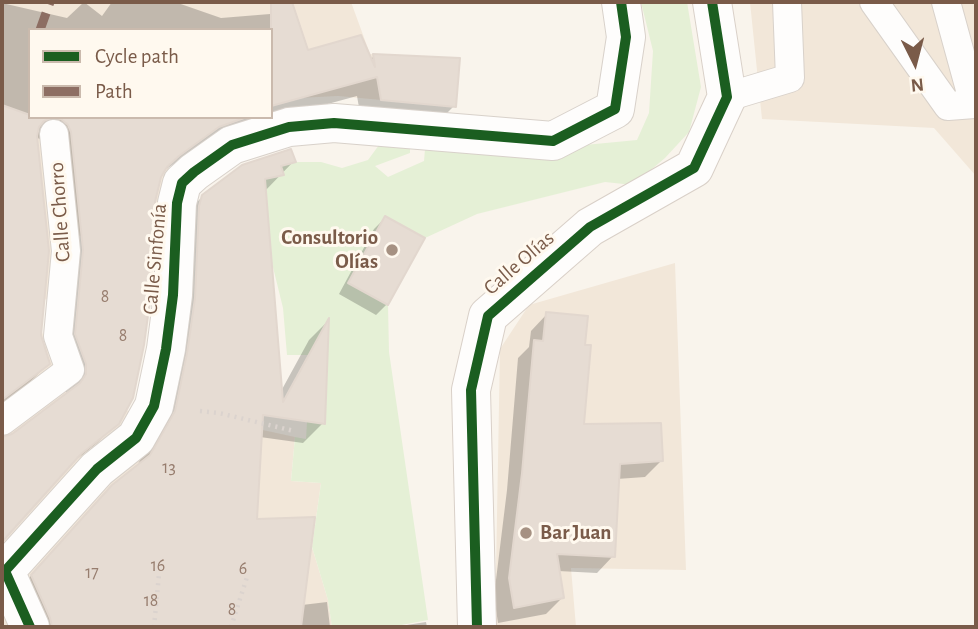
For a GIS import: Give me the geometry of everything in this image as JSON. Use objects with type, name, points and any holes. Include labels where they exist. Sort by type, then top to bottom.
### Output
[{"type":"street","name":"Calle Sinfonía","points":[[30,627],[3,570],[97,469],[136,438],[154,406],[166,349],[173,295],[177,203],[182,183],[232,145],[289,127],[334,123],[553,141],[615,109],[626,37],[621,2]]},
{"type":"street","points":[[712,2],[727,97]]},
{"type":"street","name":"Calle Olías","points":[[477,627],[471,390],[488,316],[590,227],[694,168],[727,97]]},
{"type":"lane","points":[[727,97],[790,78],[787,2]]},
{"type":"lane","points":[[874,2],[948,106],[974,104],[946,2]]},
{"type":"lane","name":"Calle Chorro","points":[[2,421],[70,370],[58,336],[66,251],[54,134]]},
{"type":"path","points":[[154,406],[219,413],[295,431]]},
{"type":"path","points":[[154,627],[159,574]]},
{"type":"path","points":[[231,627],[247,578]]},
{"type":"shaded area","points":[[2,2],[351,2],[370,54],[460,58],[456,107],[338,96],[300,98],[273,35],[273,28],[28,28],[28,119],[122,119],[126,153],[172,169],[150,227],[78,236],[53,295],[31,308],[56,363],[61,385],[78,408],[104,387],[136,419],[170,414],[213,419],[295,437],[291,481],[321,483],[312,547],[328,600],[332,627],[2,627]]},
{"type":"shaded area","points":[[750,2],[976,2],[976,176],[934,128],[762,119]]},
{"type":"shaded area","points":[[675,263],[686,570],[571,568],[576,627],[495,627],[500,349],[529,305]]},
{"type":"green space","points":[[641,2],[687,2],[701,87],[689,132],[665,158],[633,185],[605,182],[477,214],[425,238],[349,283],[388,305],[389,352],[428,620],[391,627],[332,627],[328,600],[312,547],[321,483],[291,481],[295,437],[306,439],[307,421],[325,422],[328,355],[287,355],[283,308],[271,259],[265,179],[283,175],[281,166],[296,162],[321,162],[342,168],[368,160],[379,145],[410,147],[410,153],[375,166],[388,177],[424,161],[425,149],[501,153],[637,140],[649,113],[653,51]]},
{"type":"building","points":[[271,2],[292,2],[308,50],[361,35],[375,67],[373,54],[460,58],[456,107],[381,100],[377,77],[273,105]]},
{"type":"building","points":[[2,105],[28,114],[28,119],[49,119],[39,127],[37,136],[49,251],[41,335],[50,364],[2,400]]},
{"type":"building","points":[[61,119],[241,119],[219,127],[179,156],[161,177],[155,202],[151,293],[144,345],[133,398],[119,424],[81,454],[2,542],[2,437],[12,434],[80,383],[86,374],[86,364],[75,334],[83,250],[71,132]]},
{"type":"building","points":[[291,149],[296,162],[281,166],[284,175],[265,179],[283,402],[329,318],[325,424],[263,415],[257,519],[315,517],[301,627],[52,627],[31,575],[112,485],[150,455],[175,411],[195,298],[199,206],[202,195],[242,165]]},
{"type":"building","name":"Consultorio Olías","points":[[385,216],[425,238],[388,305],[348,283]]},
{"type":"building","points":[[546,312],[588,316],[585,345],[591,345],[584,424],[661,423],[663,461],[620,464],[615,557],[557,554],[564,598],[514,608],[509,578],[534,340],[543,341]]},
{"type":"marked path","points":[[41,28],[50,2]]},
{"type":"cycle path","points":[[30,627],[5,571],[97,469],[136,438],[154,406],[166,349],[173,295],[177,203],[182,183],[232,145],[289,127],[334,123],[553,141],[615,109],[626,37],[621,2]]},
{"type":"cycle path","points":[[477,627],[471,390],[488,316],[590,227],[694,168],[727,97],[712,2]]},
{"type":"place","name":"Consultorio Olías","points":[[392,250]]},
{"type":"place","name":"Bar Juan","points":[[526,533]]}]
